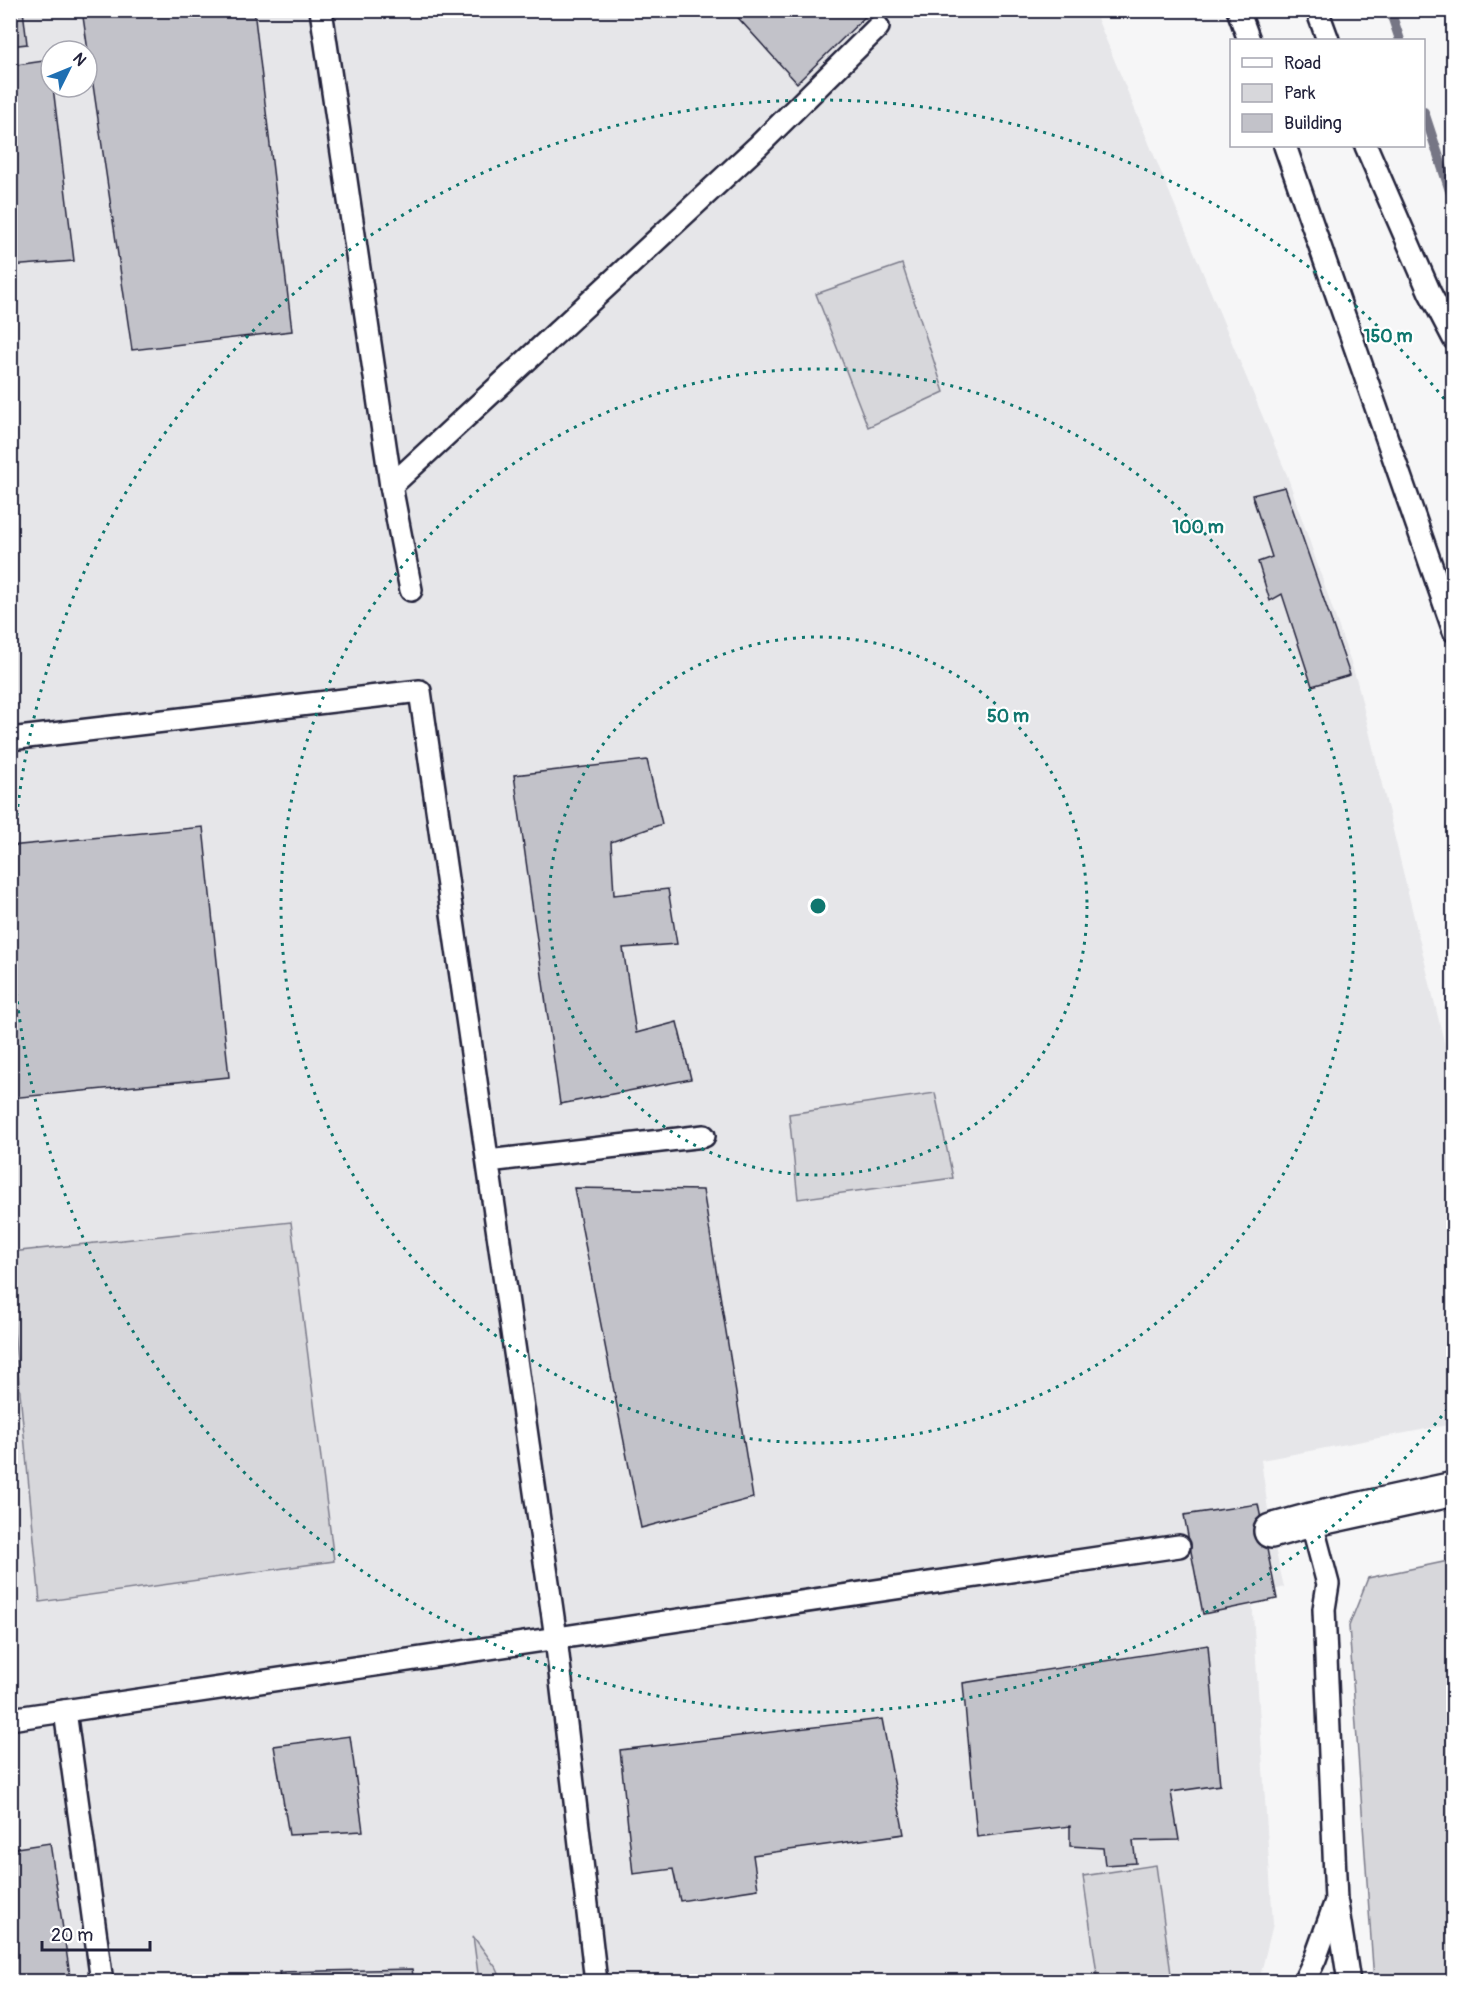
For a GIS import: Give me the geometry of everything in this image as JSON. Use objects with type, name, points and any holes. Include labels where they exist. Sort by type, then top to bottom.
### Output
[{"type":"street","points":[[1269,1532],[1311,1520],[1454,1489]]},
{"type":"lane","points":[[321,10],[391,486],[411,590]]},
{"type":"lane","points":[[1238,10],[1249,39]]},
{"type":"lane","points":[[1317,10],[1328,39]]},
{"type":"lane","points":[[391,486],[750,153],[878,27]]},
{"type":"lane","points":[[1285,147],[1454,631]]},
{"type":"lane","points":[[1366,147],[1430,293],[1454,339]]},
{"type":"lane","points":[[10,738],[420,691],[556,1638],[596,1982]]},
{"type":"lane","points":[[488,1161],[704,1136]]},
{"type":"lane","points":[[1311,1520],[1329,1584],[1324,1609],[1336,1901],[1349,1982]]},
{"type":"lane","points":[[10,1719],[1179,1546]]},
{"type":"lane","points":[[65,1711],[102,1982]]},
{"type":"lane","points":[[1304,1982],[1336,1901]]},
{"type":"shaded area","points":[[11,11],[1094,11],[1287,475],[1357,681],[1453,1079],[1453,1424],[1261,1460],[1271,1531],[1284,1587],[1252,1597],[1273,1924],[1259,1981],[11,1982]]},
{"type":"green space","points":[[902,264],[944,392],[868,427],[816,294]]},
{"type":"green space","points":[[935,1093],[953,1178],[798,1199],[789,1114]]},
{"type":"green space","points":[[291,1222],[334,1561],[40,1602],[11,1299],[11,1252]]},
{"type":"green space","points":[[1453,1560],[1453,1981],[1374,1981],[1349,1626],[1368,1578]]},
{"type":"green space","points":[[1156,1865],[1172,1981],[1098,1981],[1083,1876]]},
{"type":"green space","points":[[473,1936],[497,1969],[502,1981],[479,1981]]},
{"type":"building","points":[[10,10],[23,10],[27,44],[10,46]]},
{"type":"building","points":[[82,10],[254,10],[292,331],[132,350],[95,99],[99,99],[99,39],[86,39]]},
{"type":"building","points":[[731,10],[872,10],[797,83]]},
{"type":"building","points":[[39,62],[39,99],[54,99],[74,261],[10,266],[10,66]]},
{"type":"building","points":[[1285,487],[1350,675],[1312,686],[1282,594],[1270,601],[1258,562],[1272,557],[1252,495]]},
{"type":"building","points":[[647,760],[662,824],[611,842],[614,895],[668,889],[677,944],[623,948],[636,1033],[677,1022],[691,1079],[560,1104],[514,775]]},
{"type":"building","points":[[203,827],[229,1077],[10,1098],[10,846]]},
{"type":"building","points":[[574,1188],[703,1190],[753,1498],[641,1528]]},
{"type":"building","points":[[1258,1504],[1277,1599],[1203,1614],[1184,1515]]},
{"type":"building","points":[[1208,1645],[1220,1785],[1171,1792],[1179,1840],[1133,1841],[1136,1863],[1105,1865],[1103,1848],[1070,1846],[1070,1826],[977,1837],[963,1683]]},
{"type":"building","points":[[882,1719],[904,1834],[753,1855],[758,1889],[680,1901],[673,1869],[633,1874],[620,1750]]},
{"type":"building","points":[[350,1736],[363,1831],[289,1835],[274,1746]]},
{"type":"building","points":[[50,1843],[71,1982],[10,1982],[10,1849]]},
{"type":"building","points":[[412,1969],[414,1982],[281,1982],[279,1972]]},
{"type":"waterway","points":[[1390,10],[1400,39]]},
{"type":"waterway","points":[[1425,115],[1454,203]]}]
